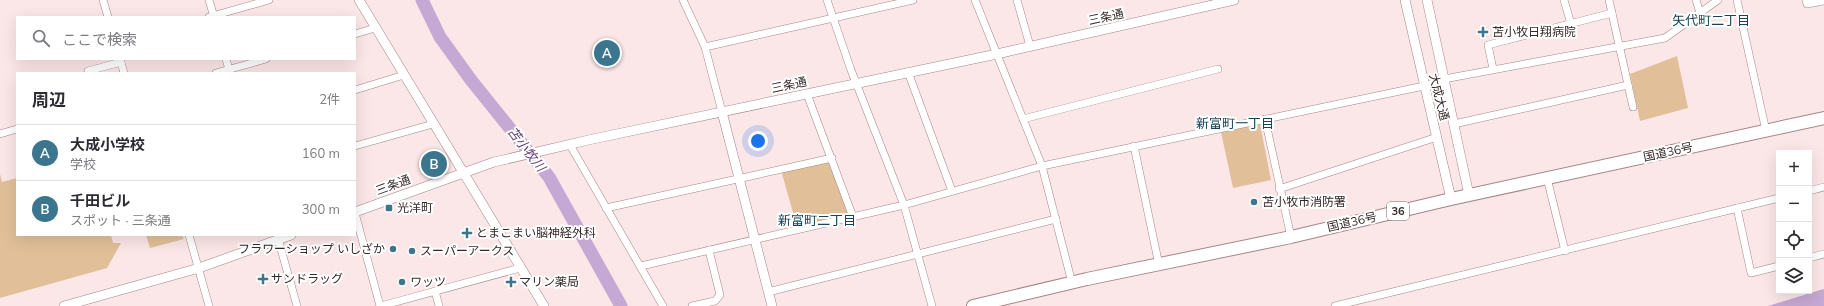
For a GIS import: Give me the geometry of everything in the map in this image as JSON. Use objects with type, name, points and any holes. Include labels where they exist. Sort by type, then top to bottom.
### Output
[{"type":"highway","name":"国道36号","points":[[973,306],[1007,302],[1072,283],[1291,237],[1451,199],[1824,118]]},
{"type":"street","points":[[104,0],[108,16]]},
{"type":"street","points":[[209,0],[212,16]]},
{"type":"street","points":[[215,16],[269,0]]},
{"type":"street","points":[[359,0],[544,306]]},
{"type":"street","points":[[683,0],[705,47],[772,306]]},
{"type":"street","points":[[827,0],[904,205],[932,306]]},
{"type":"street","points":[[705,47],[913,0]]},
{"type":"street","points":[[975,0],[1042,166],[1072,283]]},
{"type":"street","points":[[1017,0],[1030,46]]},
{"type":"street","name":"三条通","points":[[356,212],[494,162],[997,54],[1234,0]]},
{"type":"street","name":"大成大通","points":[[1405,0],[1451,199]]},
{"type":"street","name":"大成大通","points":[[1426,0],[1469,195]]},
{"type":"street","points":[[1564,0],[1571,24]]},
{"type":"street","points":[[1609,0],[1633,106]]},
{"type":"street","points":[[1696,0],[1700,13]]},
{"type":"street","points":[[641,266],[904,205],[1042,166],[1424,86],[1444,79],[1665,38],[1718,0]]},
{"type":"street","points":[[1737,0],[1766,130]]},
{"type":"street","points":[[1806,0],[1807,4],[1824,1]]},
{"type":"street","points":[[1493,69],[1488,45],[1612,13]]},
{"type":"street","points":[[356,34],[375,28]]},
{"type":"street","points":[[88,72],[120,60],[124,72]]},
{"type":"street","points":[[226,60],[230,71],[263,60]]},
{"type":"street","points":[[1023,119],[1218,69]]},
{"type":"street","points":[[908,72],[952,191]]},
{"type":"street","points":[[356,90],[404,75]]},
{"type":"street","points":[[1454,124],[1628,85]]},
{"type":"street","points":[[807,94],[853,216]]},
{"type":"street","points":[[1265,120],[1291,237]]},
{"type":"street","points":[[356,146],[433,124]]},
{"type":"street","points":[[0,134],[16,129]]},
{"type":"street","points":[[1279,188],[1437,137]]},
{"type":"street","points":[[570,145],[663,306]]},
{"type":"street","points":[[1134,146],[1159,265]]},
{"type":"street","points":[[606,208],[739,177],[832,158]]},
{"type":"street","points":[[1548,178],[1565,251]]},
{"type":"street","points":[[1812,190],[1824,187]]},
{"type":"street","points":[[1335,306],[1776,199]]},
{"type":"street","points":[[1737,208],[1751,273],[1776,267]]},
{"type":"street","points":[[356,216],[381,306],[520,268]]},
{"type":"street","points":[[768,292],[1056,219]]},
{"type":"street","points":[[189,236],[209,306]]},
{"type":"street","points":[[64,306],[88,303],[198,268],[278,237],[297,306]]},
{"type":"street","points":[[692,306],[715,301],[720,295],[709,250]]},
{"type":"street","points":[[1812,257],[1824,254]]},
{"type":"street","points":[[435,291],[439,306]]},
{"type":"shaded area","points":[[1677,56],[1688,108],[1640,121],[1630,74]]},
{"type":"shaded area","points":[[1260,124],[1271,180],[1233,188],[1221,132]]},
{"type":"shaded area","points":[[826,162],[829,163],[848,211],[846,215],[801,225],[796,223],[782,174],[783,171]]},
{"type":"shaded area","points":[[0,174],[2,182],[16,178],[16,236],[111,236],[113,243],[121,243],[107,268],[0,298]]},
{"type":"shaded area","points":[[146,236],[182,236],[184,239],[150,248]]},
{"type":"shaded area","points":[[1824,289],[1824,306],[1768,306],[1807,294],[1812,294],[1812,292]]},
{"type":"waterway","name":"苫小牧川","points":[[422,0],[440,37],[471,80],[549,177],[621,306]]},
{"type":"place","name":"苫小牧日翔病院","points":[[1483,32]]},
{"type":"place","name":"大成小学校","points":[[607,53]]},
{"type":"place","name":"千田ビル","points":[[434,164]]},
{"type":"place","name":"苫小牧市消防署","points":[[1254,202]]},
{"type":"place","name":"光洋町","points":[[389,208]]},
{"type":"place","name":"とまこまい脳神経外科","points":[[467,233]]},
{"type":"place","name":"フラワーショップ いしざか","points":[[393,249]]},
{"type":"place","name":"スーパーアークス","points":[[412,251]]},
{"type":"place","name":"サンドラッグ","points":[[263,279]]},
{"type":"place","name":"ワッツ","points":[[402,282]]},
{"type":"place","name":"マリン薬局","points":[[511,282]]},
{"type":"district","name":"矢代町二丁目","points":[[1711,20]]},
{"type":"district","name":"新富町一丁目","points":[[1235,123]]},
{"type":"district","name":"新富町二丁目","points":[[817,220]]}]
